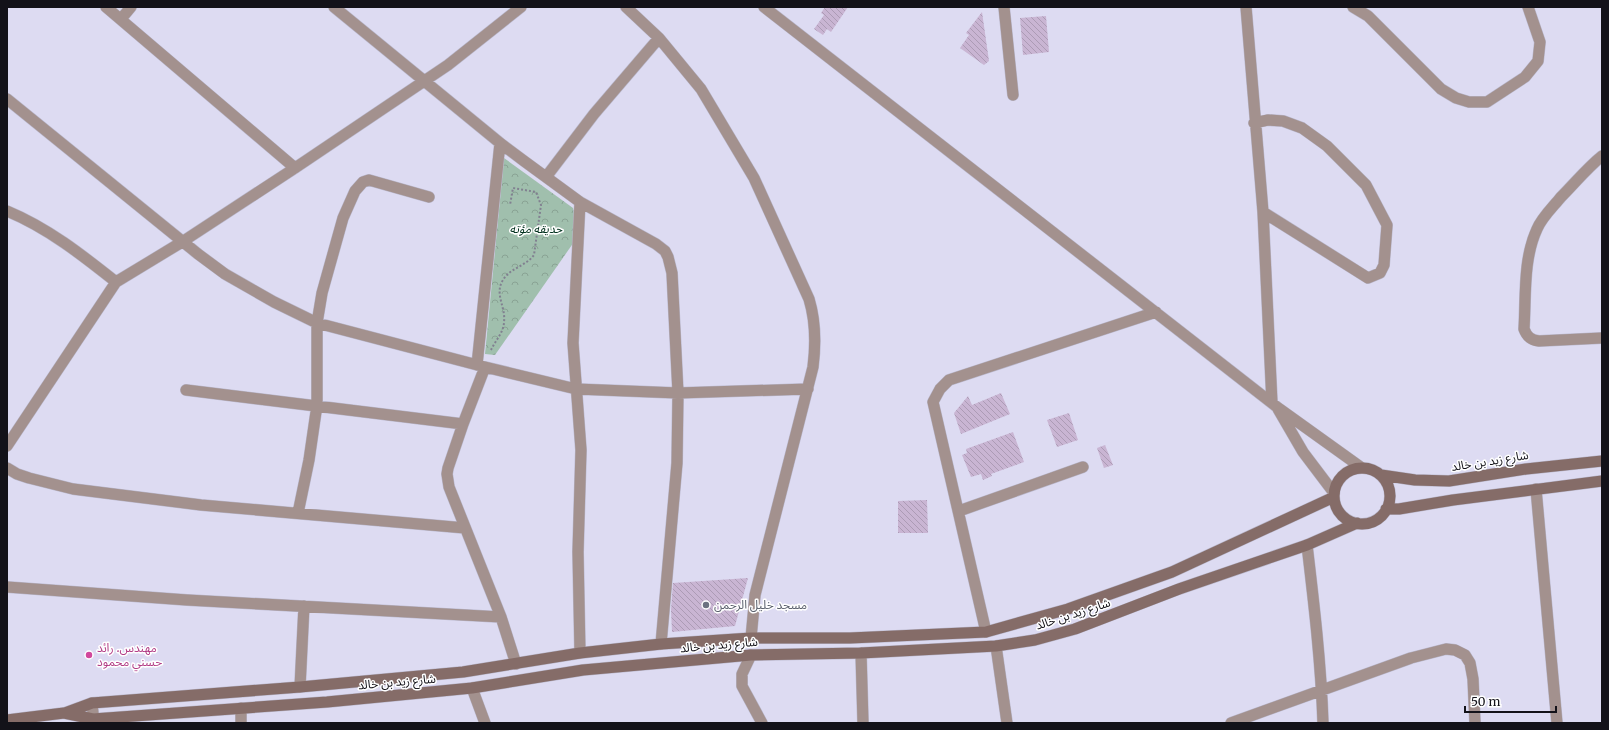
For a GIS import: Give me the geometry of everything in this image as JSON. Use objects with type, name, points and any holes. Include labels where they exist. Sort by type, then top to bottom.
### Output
[{"type":"main road","name":"شارع زيد بن خالد","points":[[1381,475],[1415,480],[1449,481],[1526,469],[1602,460]]},
{"type":"main road","points":[[1355,468],[1362,468],[1375,471],[1381,475],[1390,491],[1389,504],[1386,510],[1380,517],[1372,522],[1357,523],[1346,518],[1338,509],[1334,495],[1336,486],[1343,475],[1355,468]]},
{"type":"main road","points":[[1386,510],[1602,481]]},
{"type":"main road","name":"شارع زيد بن خالد","points":[[7,720],[64,713],[92,703],[300,688],[463,672],[580,653],[661,644],[751,638],[850,638],[986,632],[1068,609],[1172,572],[1334,495]]},
{"type":"main road","name":"شارع زيد بن خالد","points":[[64,713],[93,721],[327,702],[472,688],[583,670],[751,655],[861,653],[996,646],[1035,640],[1076,629],[1179,589],[1307,545],[1357,523]]},
{"type":"street","points":[[106,7],[122,19],[295,168]]},
{"type":"street","points":[[122,19],[131,7]]},
{"type":"street","points":[[334,7],[500,143],[580,202],[656,244],[668,257],[674,291],[678,394],[676,463],[661,644]]},
{"type":"street","points":[[7,446],[116,282],[182,242],[448,65],[521,7]]},
{"type":"street","points":[[626,7],[659,38],[701,89],[754,178],[809,299],[815,329],[816,347],[813,367],[755,595],[751,638]]},
{"type":"street","points":[[764,7],[1275,404],[1362,468]]},
{"type":"street","points":[[1004,7],[1014,95]]},
{"type":"street","points":[[1246,7],[1254,123],[1263,212],[1275,404],[1303,452],[1334,495]]},
{"type":"street","points":[[1354,7],[1368,16],[1441,89],[1456,98],[1469,102],[1488,102],[1525,77],[1538,61],[1540,42],[1528,7]]},
{"type":"street","points":[[546,177],[594,114],[659,38]]},
{"type":"street","points":[[7,99],[182,242],[225,274],[274,302],[317,323],[576,389],[678,394],[808,389]]},
{"type":"street","points":[[1254,123],[1268,120],[1283,121],[1302,128],[1327,146],[1366,185],[1387,225],[1384,265],[1380,273],[1368,278],[1263,212]]},
{"type":"street","points":[[500,143],[481,366],[447,474],[449,487],[501,616],[516,664]]},
{"type":"street","points":[[1602,156],[1590,166],[1545,215],[1538,227],[1533,239],[1528,264],[1524,329],[1528,337],[1539,341],[1602,338]]},
{"type":"street","points":[[298,513],[309,460],[317,405],[317,323],[322,293],[343,218],[358,186],[369,180],[429,197]]},
{"type":"street","points":[[580,202],[573,343],[581,450],[578,552],[580,653]]},
{"type":"street","points":[[7,211],[48,232],[80,253],[116,282]]},
{"type":"street","points":[[986,632],[933,402],[940,389],[949,380],[1156,312]]},
{"type":"street","points":[[186,390],[463,424]]},
{"type":"street","points":[[959,511],[1083,467]]},
{"type":"street","points":[[7,468],[23,476],[73,489],[201,505],[465,528]]},
{"type":"street","points":[[1536,489],[1557,723]]},
{"type":"street","points":[[1307,545],[1322,691],[1323,723]]},
{"type":"street","points":[[7,588],[187,600],[501,616]]},
{"type":"street","points":[[300,688],[304,606]]},
{"type":"street","points":[[996,646],[1007,723]]},
{"type":"street","points":[[1231,723],[1411,658],[1446,649],[1455,650],[1465,655],[1470,663],[1473,679],[1475,723]]},
{"type":"street","points":[[861,653],[863,723]]},
{"type":"street","points":[[751,655],[742,674],[742,686],[762,723]]},
{"type":"street","points":[[472,688],[485,723]]},
{"type":"street","points":[[92,703],[93,721]]},
{"type":"street","points":[[241,708],[241,723]]},
{"type":"path","points":[[489,354],[502,330],[504,322],[504,311],[498,289],[503,279],[510,272],[530,261],[534,255],[541,205],[536,192],[513,188],[510,206]]},
{"type":"green space","name":"حديقه مؤته","points":[[504,158],[573,208],[575,216],[574,242],[495,355],[485,354]]},
{"type":"building","points":[[825,7],[848,7],[831,32],[827,29],[823,35],[814,29],[824,15],[821,13]]},
{"type":"building","points":[[982,12],[989,61],[984,65],[960,48],[969,35],[966,33]]},
{"type":"building","points":[[1046,16],[1049,52],[1023,55],[1020,18]]},
{"type":"building","points":[[1001,393],[1010,414],[961,434],[954,413],[968,396],[972,405]]},
{"type":"building","points":[[1069,413],[1078,440],[1057,447],[1047,420]]},
{"type":"building","points":[[1013,432],[1024,462],[991,474],[992,476],[983,480],[981,474],[971,477],[962,455],[967,453],[966,449]]},
{"type":"building","points":[[1105,445],[1113,465],[1104,468],[1097,448]]},
{"type":"building","points":[[927,500],[928,533],[898,533],[898,501]]},
{"type":"building","name":"مسجد خليل الرحمن","points":[[748,578],[735,626],[672,632],[671,610],[673,583]]},
{"type":"place","name":"مسجد خليل الرحمن","points":[[706,605]]},
{"type":"place","name":"مهندس. رائد حسني محمود","points":[[89,655]]}]
